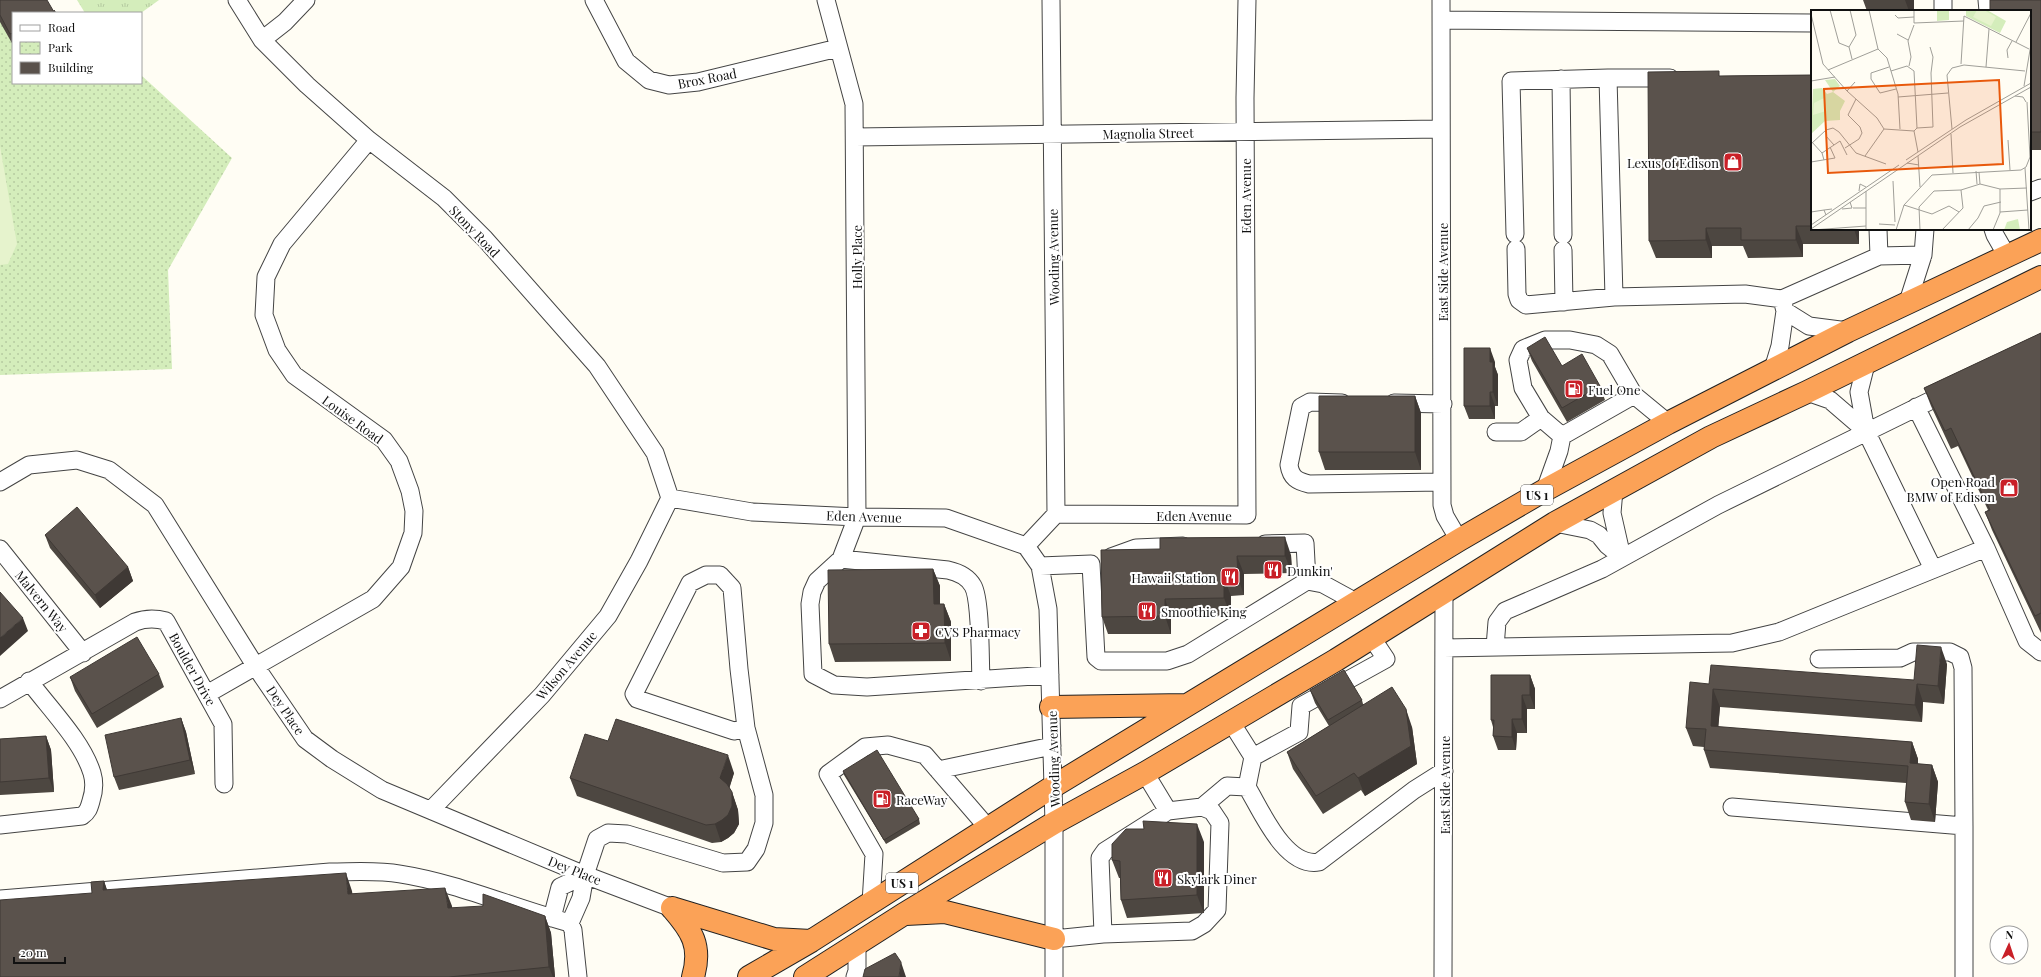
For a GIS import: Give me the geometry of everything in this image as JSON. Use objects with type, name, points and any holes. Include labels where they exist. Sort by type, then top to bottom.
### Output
[{"type":"highway","name":"US 1","points":[[749,977],[811,941],[1054,786],[1188,706],[1356,602],[1545,490],[1668,423],[1848,331],[2041,240]]},
{"type":"highway","name":"US 1","points":[[809,976],[904,914],[1054,823],[1145,773],[1372,638],[1555,523],[1711,437],[1866,364],[2041,277]]},
{"type":"highway","points":[[1051,707],[1188,706]]},
{"type":"highway","points":[[672,908],[774,939],[811,941]]},
{"type":"highway","points":[[672,908],[689,928],[694,944],[696,960],[693,977]]},
{"type":"highway","points":[[904,914],[945,912],[1054,939]]},
{"type":"street","name":"Stony Road","points":[[237,0],[262,40],[307,85],[368,140],[444,198],[484,239],[596,366],[655,453],[670,498]]},
{"type":"street","points":[[262,40],[285,22],[306,0]]},
{"type":"street","name":"Brox Road","points":[[594,0],[626,61],[649,80],[669,85],[698,82],[838,48]]},
{"type":"street","name":"Holly Place","points":[[826,0],[854,104],[857,517]]},
{"type":"street","name":"Wooding Avenue","points":[[1051,0],[1051,134],[1056,514]]},
{"type":"street","name":"Eden Avenue","points":[[1056,514],[1247,515],[1245,132],[1247,0]]},
{"type":"street","name":"East Side Avenue","points":[[1441,0],[1442,505],[1445,516],[1460,540]]},
{"type":"street","points":[[1987,0],[1988,10]]},
{"type":"street","points":[[1441,20],[1811,23]]},
{"type":"street","points":[[1608,78],[1614,298]]},
{"type":"street","points":[[1687,78],[1511,80],[1517,294],[1521,302],[1529,305],[1614,298],[1744,294],[1783,305],[1809,326],[1848,331]]},
{"type":"street","points":[[1561,79],[1564,302]]},
{"type":"street","name":"Magnolia Street","points":[[855,137],[1441,129]]},
{"type":"street","name":"Louise Road","points":[[207,694],[373,599],[401,567],[413,533],[414,512],[410,491],[399,461],[384,440],[294,375],[277,350],[264,315],[266,277],[282,244],[368,140]]},
{"type":"street","points":[[2031,192],[2041,188]]},
{"type":"street","points":[[1878,230],[1880,256]]},
{"type":"street","points":[[1907,304],[1923,255],[1926,242],[1926,230]]},
{"type":"street","points":[[1993,230],[2007,256]]},
{"type":"street","points":[[1783,305],[1880,256],[1923,255]]},
{"type":"street","points":[[1773,369],[1780,346],[1783,305]]},
{"type":"street","points":[[1562,436],[1541,418],[1523,388],[1518,360],[1523,349],[1545,340],[1570,340],[1596,345],[1610,354],[1634,395],[1668,423]]},
{"type":"street","points":[[1866,364],[1859,392],[1866,431],[1933,570]]},
{"type":"street","points":[[1495,647],[1497,622],[1505,611],[1602,570],[1622,557],[1718,505],[1940,396],[1959,382]]},
{"type":"street","points":[[1807,392],[1830,400],[1866,431]]},
{"type":"street","points":[[1545,490],[1559,451],[1562,436],[1634,395]]},
{"type":"street","points":[[1357,403],[1310,402],[1301,407],[1289,465],[1291,474],[1295,479],[1309,484],[1442,482]]},
{"type":"street","points":[[1380,403],[1443,404]]},
{"type":"street","points":[[1916,408],[1986,548],[2027,641],[2041,652]]},
{"type":"street","points":[[1496,432],[1521,432],[1541,418]]},
{"type":"street","name":"Dey Place","points":[[0,482],[29,465],[77,460],[108,470],[154,505],[256,667],[305,739],[332,759],[382,790],[585,875],[672,908]]},
{"type":"street","points":[[1614,490],[1613,519],[1622,557]]},
{"type":"street","name":"Eden Avenue","points":[[670,498],[752,512],[857,517],[946,518],[1026,546]]},
{"type":"street","name":"Wilson Avenue","points":[[431,810],[542,695],[608,616],[639,561],[670,498]]},
{"type":"street","points":[[1026,546],[1056,514]]},
{"type":"street","points":[[857,517],[841,559],[818,581],[812,592],[810,604],[814,674],[834,685],[867,687],[981,681],[1050,675]]},
{"type":"street","points":[[1555,523],[1590,530],[1599,535],[1607,545],[1622,557]]},
{"type":"street","points":[[1246,544],[1305,543],[1307,581]]},
{"type":"street","name":"Wooding Avenue","points":[[1026,546],[1040,566],[1048,609],[1054,786],[1054,977]]},
{"type":"street","points":[[1040,566],[1091,564],[1136,548],[1199,546]]},
{"type":"street","points":[[1444,648],[1732,643],[1779,632],[1986,548]]},
{"type":"street","name":"Malvern Way","points":[[0,549],[83,653]]},
{"type":"street","points":[[841,559],[948,570],[957,572],[969,580],[974,586],[978,611],[981,681]]},
{"type":"street","points":[[1091,564],[1096,657],[1101,661],[1167,660],[1188,654],[1307,581],[1323,584],[1356,602]]},
{"type":"street","points":[[578,977],[573,930],[570,923],[582,898],[585,875],[597,839],[608,833],[626,834],[723,863],[746,862],[756,849],[764,823],[764,795],[746,728],[732,588],[720,575],[706,575],[690,583],[634,694],[637,698],[734,731],[746,728]]},
{"type":"street","name":"East Side Avenue","points":[[1443,977],[1444,592]]},
{"type":"street","name":"Boulder Drive","points":[[0,699],[135,622],[143,619],[158,619],[166,621],[222,724],[224,784]]},
{"type":"street","points":[[1253,757],[1299,732],[1301,706],[1386,660],[1372,638]]},
{"type":"street","points":[[1819,659],[1900,658],[1914,652],[1950,652],[1958,654],[1962,661],[1964,668],[1964,977]]},
{"type":"street","points":[[0,825],[82,816],[89,809],[93,792],[92,774],[82,749],[29,682]]},
{"type":"street","points":[[1231,722],[1253,757],[1247,786],[1277,838],[1290,853],[1311,864],[1319,862],[1414,790],[1444,771]]},
{"type":"street","points":[[871,903],[874,854],[828,774],[865,748],[888,745],[925,756],[988,828]]},
{"type":"street","points":[[938,770],[1052,746]]},
{"type":"street","points":[[1145,773],[1168,811]]},
{"type":"street","points":[[1202,807],[1227,786],[1247,786]]},
{"type":"street","points":[[1054,939],[1103,934],[1192,931],[1212,918],[1217,910],[1220,823],[1212,811],[1202,807],[1168,811],[1102,854],[1100,858],[1103,934]]},
{"type":"street","points":[[1732,807],[1964,826]]},
{"type":"street","points":[[0,899],[330,872],[372,872],[398,874],[438,882],[570,923]]},
{"type":"street","points":[[552,918],[560,887],[585,875]]},
{"type":"street","points":[[855,977],[857,971],[857,944]]},
{"type":"green space","points":[[77,0],[159,0],[142,12],[84,12]]},
{"type":"green space","points":[[0,19],[12,36],[12,84],[142,84],[142,76],[232,158],[168,270],[172,369],[0,375]]},
{"type":"green space","points":[[0,146],[17,244],[8,264],[0,265]]},
{"type":"building","points":[[0,0],[47,0],[54,12],[12,12],[12,33],[10,34],[0,15]]},
{"type":"building","points":[[1990,0],[2041,0],[2041,132],[2031,132],[2031,10],[1990,10]]},
{"type":"building","name":"Lexus of Edison","points":[[1719,71],[1719,76],[1811,75],[1811,226],[1796,226],[1796,240],[1741,240],[1741,228],[1706,228],[1706,240],[1649,241],[1648,72]]},
{"type":"building","name":"Open Road BMW of Edison","points":[[2041,333],[2041,613],[2035,616],[1985,512],[1990,510],[1951,428],[1945,431],[1924,388]]},
{"type":"building","name":"Fuel One","points":[[1545,337],[1562,366],[1582,354],[1600,386],[1562,408],[1527,348]]},
{"type":"building","points":[[1464,348],[1490,348],[1490,362],[1493,362],[1493,392],[1490,392],[1490,406],[1464,406]]},
{"type":"building","points":[[1319,396],[1415,396],[1415,452],[1319,452]]},
{"type":"building","points":[[77,507],[128,567],[95,595],[45,535]]},
{"type":"building","points":[[1285,537],[1285,556],[1237,556],[1238,578],[1224,578],[1224,598],[1165,599],[1165,616],[1102,617],[1101,550],[1160,549],[1160,538]]},
{"type":"building","name":"CVS Pharmacy","points":[[933,569],[934,604],[944,604],[945,643],[829,644],[828,570]]},
{"type":"building","points":[[0,592],[23,618],[0,638]]},
{"type":"building","points":[[137,637],[159,674],[92,714],[70,677]]},
{"type":"building","points":[[1917,645],[1941,647],[1938,686],[1917,684],[1915,705],[1713,689],[1711,726],[1912,742],[1910,763],[1932,765],[1929,804],[1905,802],[1908,766],[1704,750],[1706,729],[1686,728],[1690,682],[1709,684],[1711,665],[1914,680]]},
{"type":"building","points":[[1344,670],[1362,700],[1328,720],[1310,690]]},
{"type":"building","points":[[1491,675],[1530,675],[1530,695],[1522,695],[1522,719],[1512,719],[1512,737],[1493,736],[1494,720],[1491,720]]},
{"type":"building","points":[[1392,687],[1406,709],[1411,746],[1358,778],[1354,773],[1316,796],[1287,752]]},
{"type":"building","points":[[181,718],[190,760],[114,777],[105,735]]},
{"type":"building","points":[[616,719],[728,755],[720,778],[727,784],[732,792],[732,806],[728,815],[715,824],[706,825],[570,778],[585,734],[608,741]]},
{"type":"building","points":[[46,736],[49,778],[0,782],[0,739]]},
{"type":"building","name":"RaceWay","points":[[877,750],[919,819],[884,840],[843,771]]},
{"type":"building","name":"Skylark Diner","points":[[1143,821],[1197,824],[1197,895],[1121,900],[1120,861],[1112,860],[1112,844],[1126,829],[1144,829]]},
{"type":"building","points":[[346,873],[348,894],[445,888],[448,908],[483,906],[483,894],[545,916],[549,967],[449,977],[0,977],[0,900],[92,893],[91,882],[104,881],[103,890]]},
{"type":"building","points":[[895,953],[901,962],[899,977],[863,977],[865,969]]},
{"type":"place","name":"Lexus of Edison","points":[[1733,162]]},
{"type":"place","name":"Fuel One","points":[[1574,389]]},
{"type":"place","name":"Open Road BMW of Edison","points":[[2009,488]]},
{"type":"place","name":"Dunkin'","points":[[1273,570]]},
{"type":"place","name":"Hawaii Station","points":[[1230,577]]},
{"type":"place","name":"Smoothie King","points":[[1147,611]]},
{"type":"place","name":"CVS Pharmacy","points":[[921,631]]},
{"type":"place","name":"RaceWay","points":[[882,799]]},
{"type":"place","name":"Skylark Diner","points":[[1163,878]]}]
